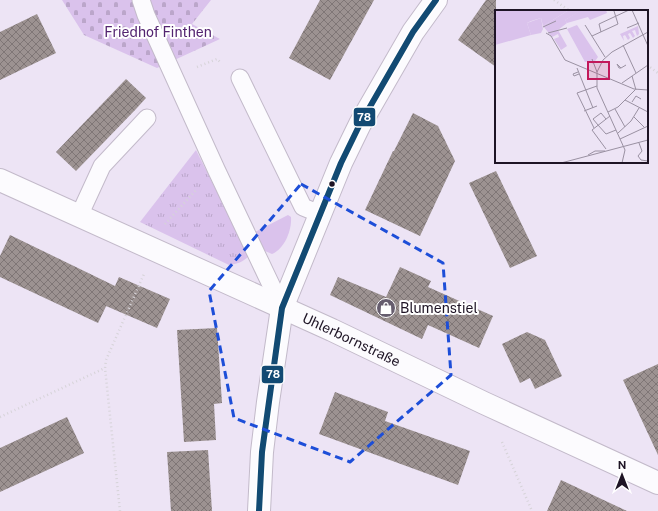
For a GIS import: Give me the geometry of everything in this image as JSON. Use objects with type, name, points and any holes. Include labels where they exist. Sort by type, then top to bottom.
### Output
[{"type":"street","points":[[260,511],[262,452],[282,308],[341,163],[360,124],[413,32],[436,0]]},
{"type":"street","name":"Uhlerbornstraße","points":[[0,180],[282,308],[658,483]]},
{"type":"lane","points":[[141,0],[216,169],[282,308]]},
{"type":"lane","points":[[240,78],[303,207],[320,214]]},
{"type":"lane","points":[[79,216],[102,166],[147,118]]},
{"type":"path","points":[[554,0],[569,10]]},
{"type":"path","points":[[174,76],[217,59],[240,78]]},
{"type":"path","points":[[648,66],[658,73]]},
{"type":"path","points":[[160,229],[216,169]]},
{"type":"path","points":[[120,511],[105,368],[106,360],[145,273]]},
{"type":"path","points":[[0,417],[105,368]]},
{"type":"path","points":[[499,436],[532,511]]},
{"type":"highlighted area","points":[[301,184],[443,263],[451,375],[350,462],[234,418],[209,291]]},
{"type":"green space","name":"Friedhof Finthen","points":[[62,0],[211,0],[192,24],[220,39],[157,68],[84,35]]},
{"type":"green space","points":[[196,150],[249,256],[235,264],[229,265],[140,222]]},
{"type":"green space","points":[[288,215],[291,217],[291,222],[289,234],[284,244],[272,254],[265,251],[255,232]]},
{"type":"building","points":[[320,0],[374,0],[330,80],[289,58]]},
{"type":"building","points":[[486,0],[496,0],[495,66],[458,40]]},
{"type":"building","points":[[37,14],[56,53],[0,80],[0,32]]},
{"type":"building","points":[[126,79],[146,98],[76,171],[56,152]]},
{"type":"building","points":[[413,113],[438,126],[455,161],[420,236],[365,210]]},
{"type":"building","points":[[496,171],[537,256],[510,268],[469,183]]},
{"type":"building","points":[[10,235],[115,286],[119,277],[170,299],[157,328],[106,306],[98,323],[0,277],[0,256]]},
{"type":"building","points":[[400,267],[431,281],[428,287],[493,316],[479,348],[428,325],[422,339],[330,295],[338,277],[386,297]]},
{"type":"building","points":[[217,328],[222,403],[214,404],[216,440],[184,442],[177,330]]},
{"type":"building","points":[[527,332],[545,340],[562,376],[535,389],[530,378],[520,383],[502,344]]},
{"type":"building","points":[[658,364],[658,455],[623,380]]},
{"type":"building","points":[[335,392],[388,412],[385,421],[470,451],[458,485],[319,434]]},
{"type":"building","points":[[67,417],[84,453],[0,492],[0,448]]},
{"type":"building","points":[[208,450],[212,511],[171,511],[167,452]]},
{"type":"building","points":[[561,480],[627,511],[547,511]]},
{"type":"transit line","name":"78","points":[[259,511],[262,452],[282,308],[341,163],[360,124],[413,32],[436,0]]},
{"type":"place","name":"Blumenstiel","points":[[386,308]]}]
